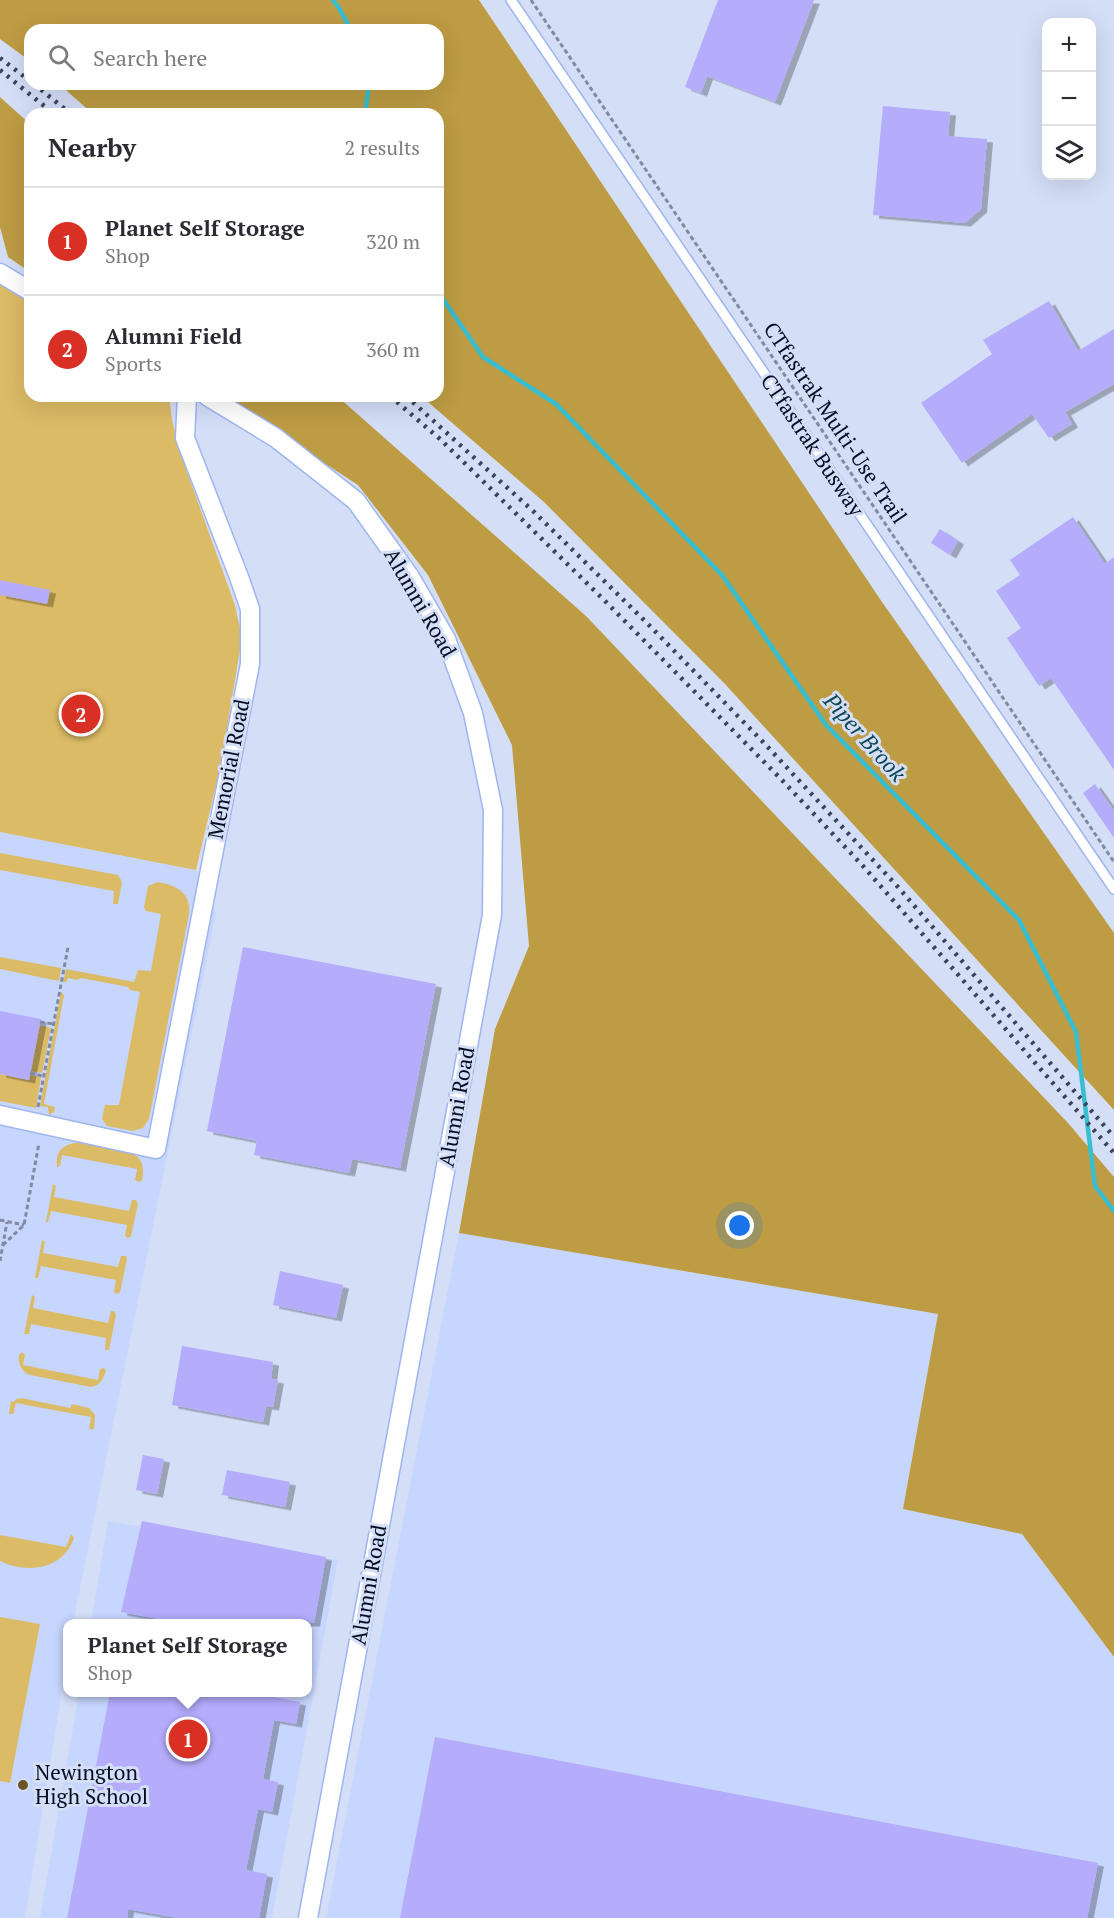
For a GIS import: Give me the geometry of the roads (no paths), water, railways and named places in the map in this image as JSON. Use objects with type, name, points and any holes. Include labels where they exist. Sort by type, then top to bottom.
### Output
[{"type":"street","points":[[0,273],[24,287]]},
{"type":"street","name":"Memorial Road","points":[[0,1115],[156,1149],[250,664],[250,609],[185,438],[187,402]]},
{"type":"street","name":"Alumni Road","points":[[217,402],[276,438],[356,501],[410,577],[446,639],[473,712],[493,810],[492,915],[308,1918]]},
{"type":"lane","name":"CTfastrak Busway","points":[[511,0],[1114,890]]},
{"type":"waterway","name":"Piper Brook","points":[[333,0],[348,24]]},
{"type":"waterway","name":"Piper Brook","points":[[366,108],[368,90]]},
{"type":"waterway","name":"Piper Brook","points":[[444,301],[483,357],[556,404],[722,575],[826,725],[1019,920],[1076,1032],[1095,1186],[1114,1211]]},
{"type":"railway","points":[[0,58],[24,76]]},
{"type":"railway","points":[[0,70],[24,90]]},
{"type":"railway","points":[[25,90],[47,108]]},
{"type":"railway","points":[[41,90],[64,108]]},
{"type":"railway","points":[[397,402],[440,439],[603,599],[780,778],[863,866],[1114,1153]]},
{"type":"railway","points":[[413,402],[533,511],[765,744],[898,887],[1114,1137]]},
{"type":"place","name":"Alumni Field","points":[[81,714]]},
{"type":"place","name":"Planet Self Storage","points":[[188,1739]]},
{"type":"place","name":"Newington High School","points":[[23,1785]]}]
